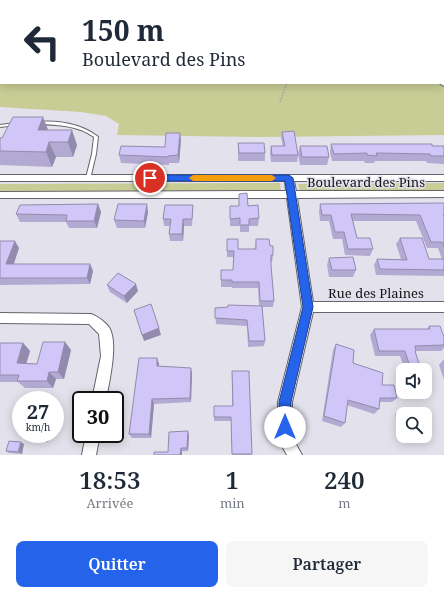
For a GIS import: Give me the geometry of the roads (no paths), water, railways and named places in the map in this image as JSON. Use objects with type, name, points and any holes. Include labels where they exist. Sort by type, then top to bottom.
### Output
[{"type":"street","name":"Boulevard des Pins","points":[[0,178],[444,178]]},
{"type":"street","points":[[289,178],[308,307],[285,402],[285,439],[295,455]]},
{"type":"street","name":"Boulevard des Pins","points":[[0,195],[444,194]]},
{"type":"street","name":"Rue des Plaines","points":[[308,307],[444,307]]},
{"type":"street","points":[[0,318],[91,319],[105,331],[107,356],[101,391]]},
{"type":"street","points":[[89,455],[91,443]]},
{"type":"lane","points":[[0,126],[23,123]]},
{"type":"lane","points":[[37,123],[72,125],[88,130],[96,137],[94,154],[88,178]]}]
